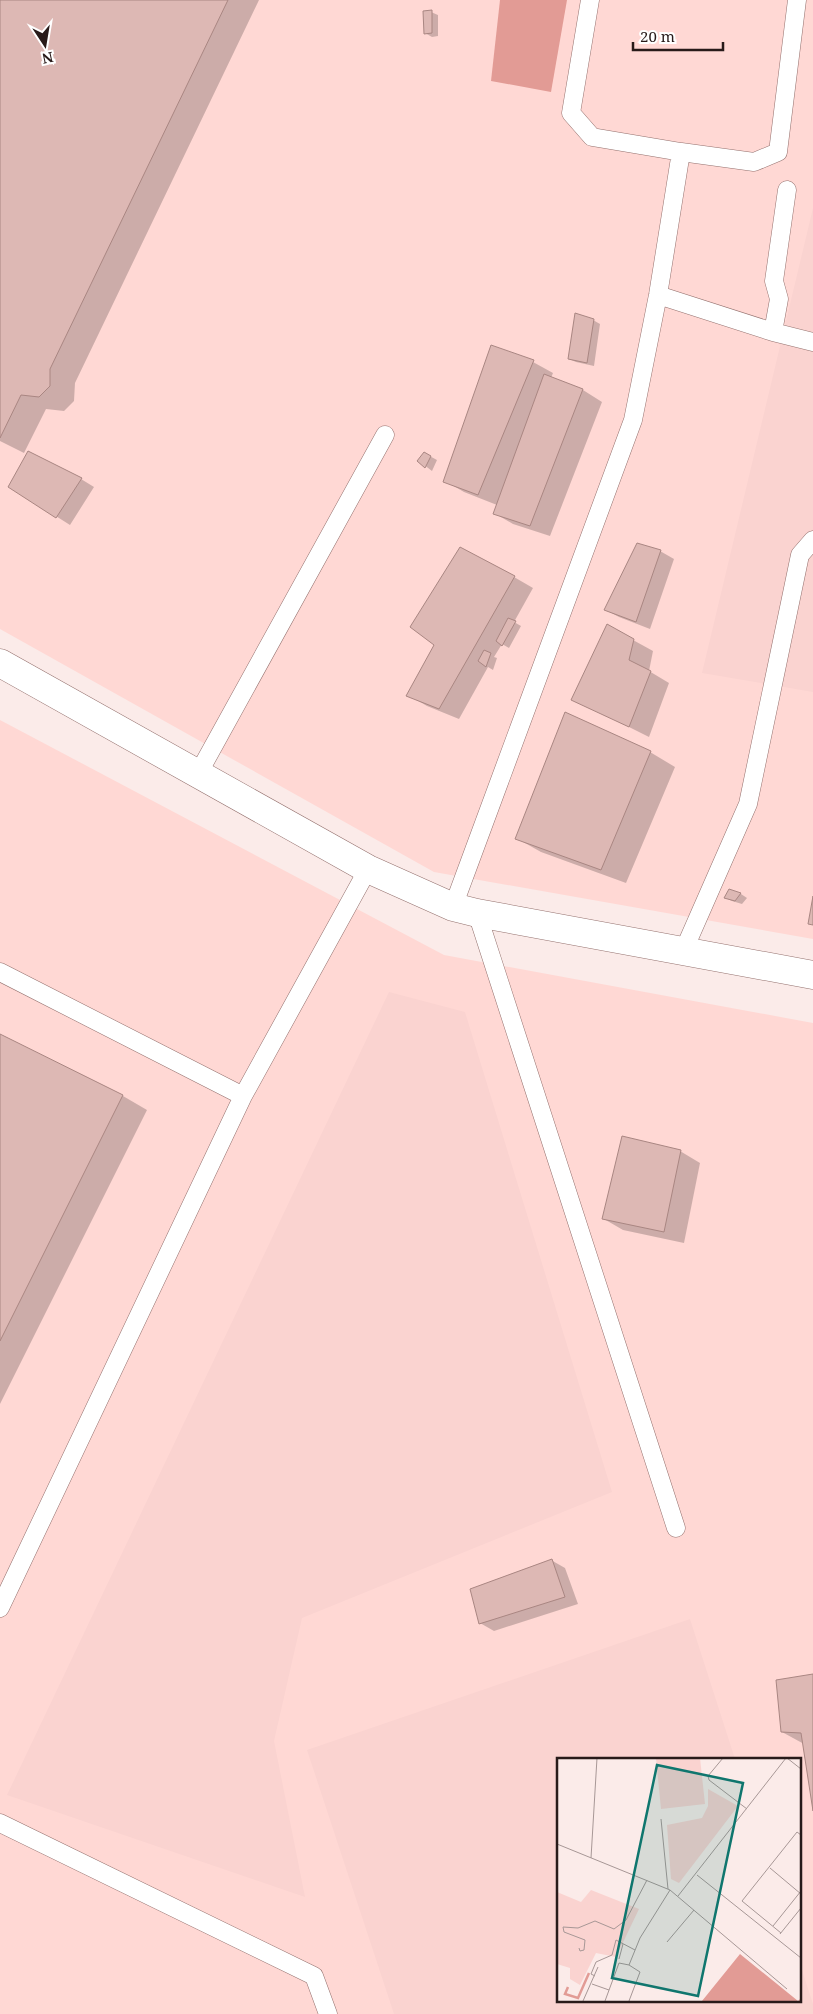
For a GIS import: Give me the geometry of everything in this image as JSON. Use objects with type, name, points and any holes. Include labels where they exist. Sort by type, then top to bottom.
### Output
[{"type":"street","points":[[0,663],[368,869],[465,910],[813,975]]},
{"type":"lane","points":[[590,0],[571,113],[592,137],[754,162],[778,152],[797,0]]},
{"type":"lane","points":[[676,1528],[465,910],[633,420],[658,295],[681,152]]},
{"type":"lane","points":[[773,332],[779,299],[774,281],[787,190]]},
{"type":"lane","points":[[658,295],[773,332],[813,342]]},
{"type":"lane","points":[[198,774],[385,435]]},
{"type":"lane","points":[[683,952],[748,804],[800,555],[813,540]]},
{"type":"lane","points":[[0,1608],[243,1096],[368,869]]},
{"type":"lane","points":[[0,972],[243,1096]]},
{"type":"lane","points":[[0,1823],[314,1976],[328,2014]]},
{"type":"shaded area","points":[[0,0],[813,0],[813,939],[434,872],[0,629]]},
{"type":"shaded area","points":[[500,0],[567,0],[551,92],[491,81]]},
{"type":"shaded area","points":[[813,208],[813,692],[702,673]]},
{"type":"shaded area","points":[[0,720],[444,955],[813,1023],[813,2014],[0,2014]]},
{"type":"shaded area","points":[[389,992],[465,1012],[612,1492],[302,1618],[274,1741],[305,1897],[7,1795]]},
{"type":"shaded area","points":[[690,1619],[735,1758],[557,1758],[557,2002],[800,2002],[800,1964],[813,2004],[813,2014],[394,2014],[307,1750]]},
{"type":"building","points":[[0,0],[228,0],[50,369],[50,386],[39,397],[21,395],[0,438]]},
{"type":"building","points":[[432,10],[432,33],[424,34],[423,11]]},
{"type":"building","points":[[575,313],[594,319],[587,363],[568,359]]},
{"type":"building","points":[[491,345],[534,360],[478,495],[443,482]]},
{"type":"building","points":[[544,374],[583,389],[530,526],[493,514]]},
{"type":"building","points":[[28,451],[82,478],[56,518],[8,487]]},
{"type":"building","points":[[424,452],[431,456],[425,468],[417,461]]},
{"type":"building","points":[[637,543],[661,550],[636,622],[604,610]]},
{"type":"building","points":[[460,547],[515,576],[439,709],[406,696],[434,645],[410,627]]},
{"type":"building","points":[[508,618],[516,621],[502,646],[496,641]]},
{"type":"building","points":[[607,624],[634,639],[629,660],[651,671],[629,727],[571,700]]},
{"type":"building","points":[[484,650],[491,653],[486,667],[478,661]]},
{"type":"building","points":[[565,712],[651,751],[601,870],[515,839]]},
{"type":"building","points":[[729,889],[741,893],[735,901],[724,898]]},
{"type":"building","points":[[813,896],[813,925],[808,924]]},
{"type":"building","points":[[0,1034],[123,1095],[0,1341]]},
{"type":"building","points":[[622,1136],[681,1150],[664,1232],[602,1219]]},
{"type":"building","points":[[552,1559],[565,1597],[479,1624],[470,1589]]},
{"type":"building","points":[[813,1674],[813,1811],[801,1733],[781,1732],[776,1680]]}]
